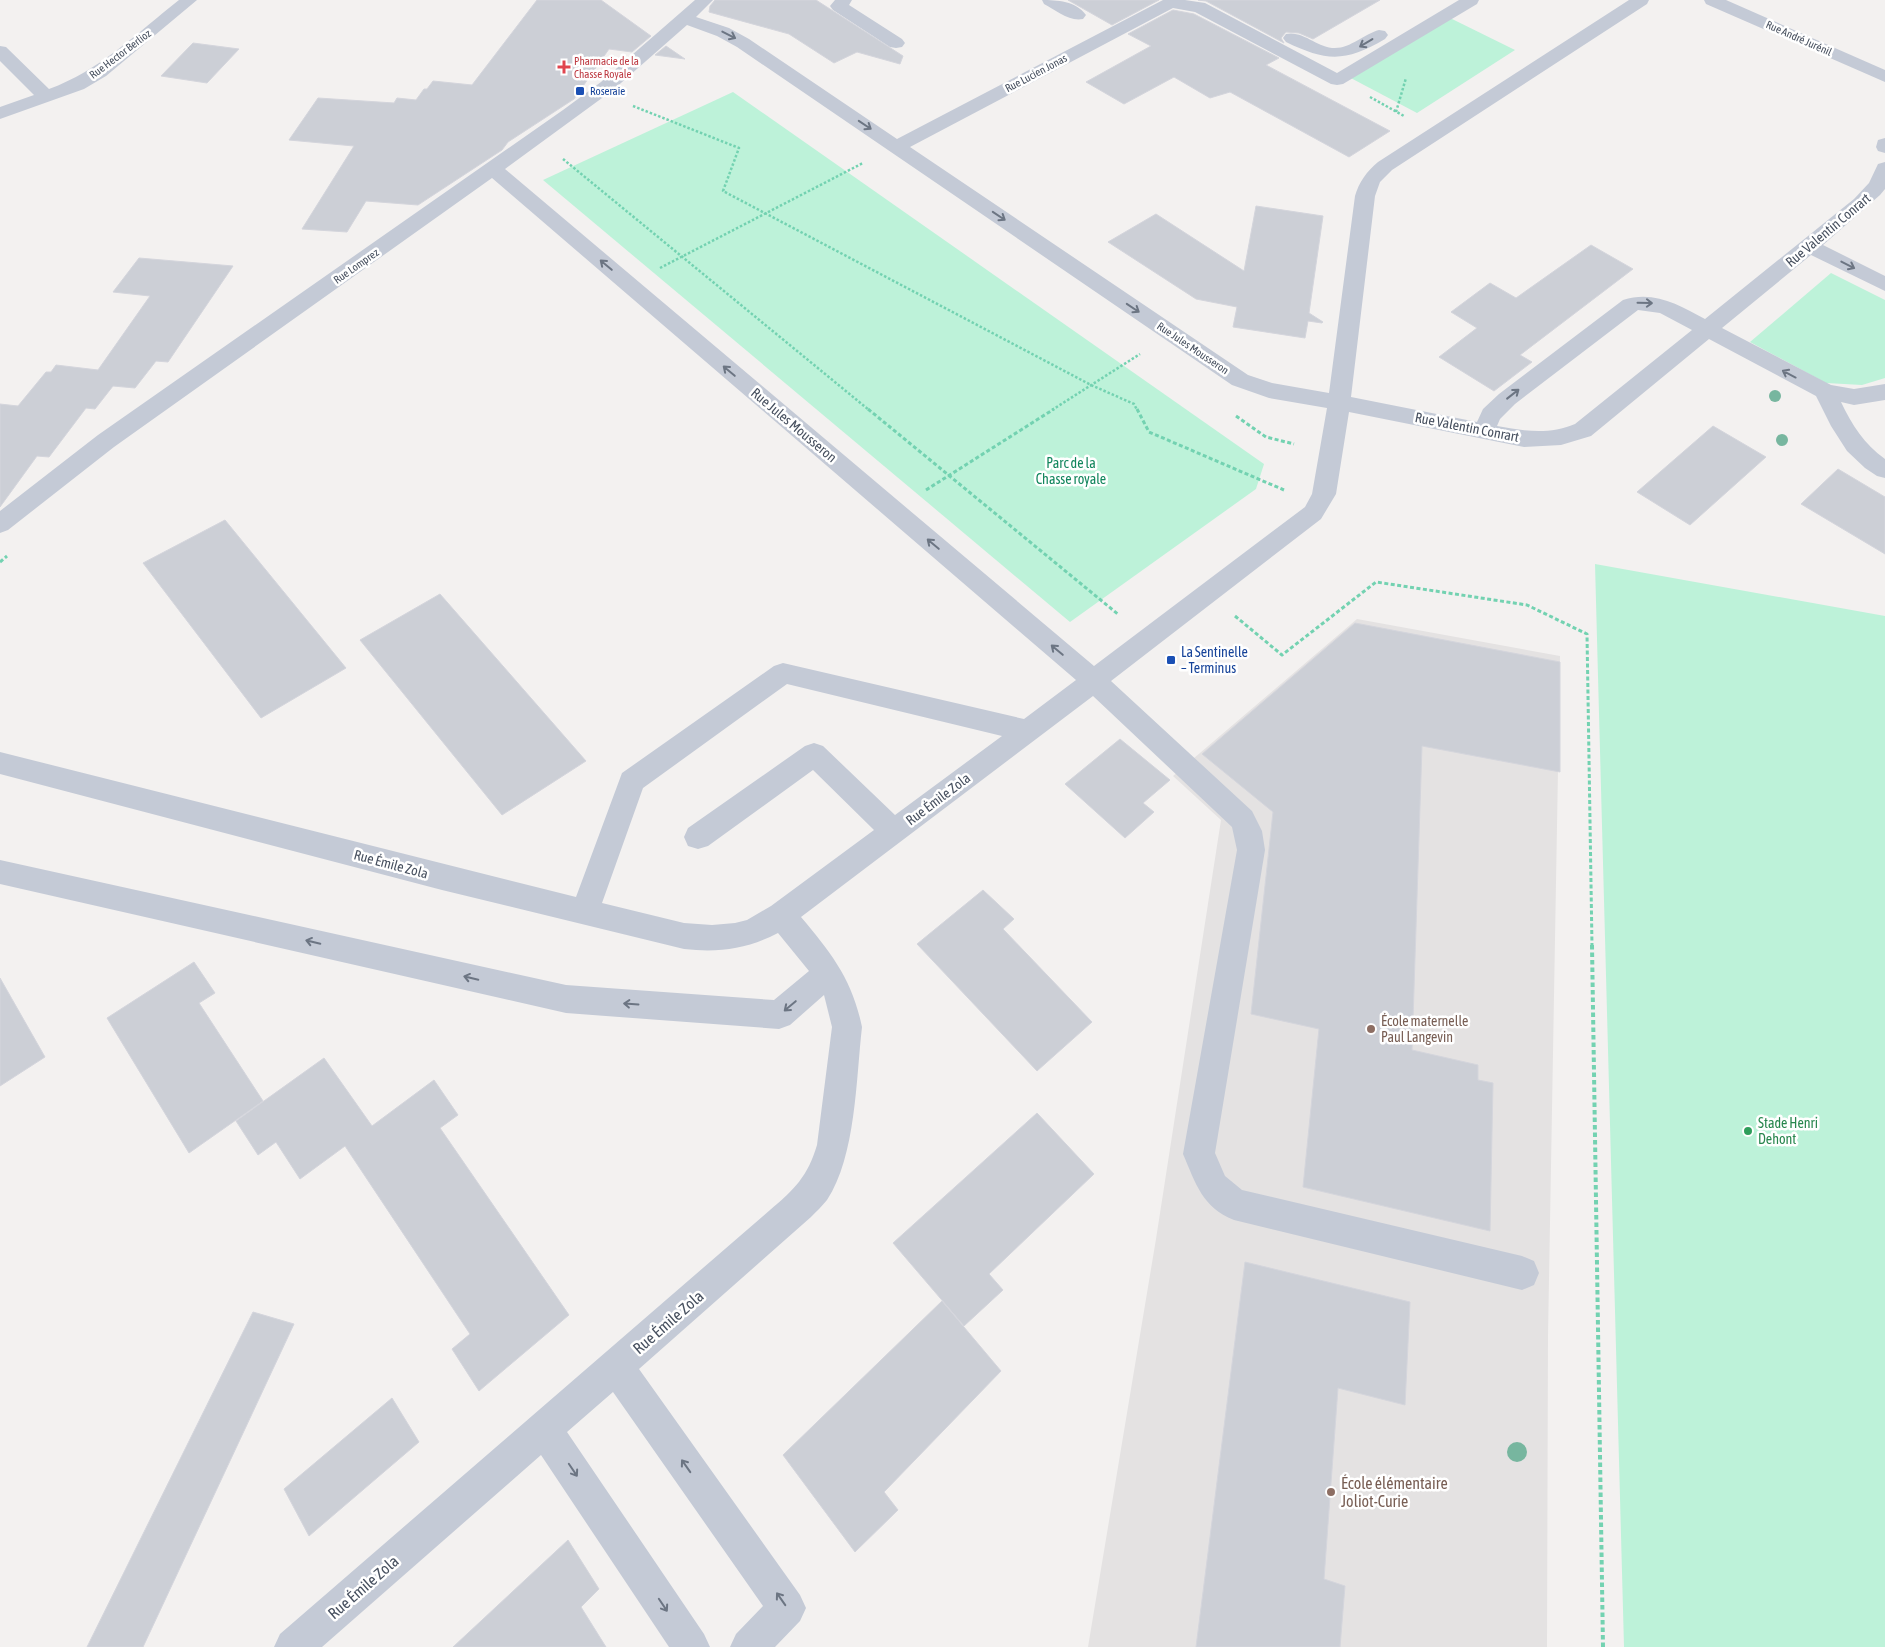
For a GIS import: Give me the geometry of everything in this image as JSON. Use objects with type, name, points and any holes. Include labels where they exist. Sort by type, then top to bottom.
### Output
[{"type":"street","name":"Rue Hector Berlioz","points":[[0,113],[78,84],[100,72],[189,0]]},
{"type":"street","name":"Rue Lomprez","points":[[0,524],[106,441],[494,170],[599,93],[705,0]]},
{"type":"street","points":[[844,0],[839,6],[896,43]]},
{"type":"street","points":[[1050,0],[1077,15]]},
{"type":"street","points":[[1219,0],[1310,48],[1330,53],[1347,52],[1355,49],[1395,26]]},
{"type":"street","points":[[1173,1],[1199,8],[1337,80],[1471,0]]},
{"type":"street","points":[[1094,681],[1302,522],[1320,505],[1324,494],[1339,402],[1367,186],[1376,173],[1641,0]]},
{"type":"street","name":"Rue André Jurénil","points":[[1712,0],[1885,77]]},
{"type":"street","name":"Rue Lucien Jonas","points":[[896,147],[1173,1]]},
{"type":"street","name":"Rue Jules Mousseron","points":[[684,18],[734,37],[1228,372],[1269,390],[1339,402]]},
{"type":"street","points":[[0,51],[45,96]]},
{"type":"street","name":"Rue Valentin Conrart","points":[[1339,402],[1539,441],[1569,437],[1584,430],[1810,246],[1875,189],[1882,181],[1885,168]]},
{"type":"street","name":"Rue Jules Mousseron","points":[[494,170],[1094,681],[1242,819],[1248,831],[1251,850],[1199,1154],[1214,1187],[1234,1204],[1522,1273]]},
{"type":"street","points":[[1810,246],[1885,284]]},
{"type":"street","points":[[1483,431],[1492,415],[1507,399],[1631,304],[1642,302],[1654,304],[1708,330],[1825,391],[1854,397],[1885,392]]},
{"type":"street","points":[[1825,391],[1845,434],[1853,445],[1885,470]]},
{"type":"street","points":[[585,912],[632,781],[783,673],[1028,731]]},
{"type":"street","name":"Rue Émile Zola","points":[[0,763],[585,912],[684,936],[725,939],[745,935],[762,928],[781,915],[1094,681]]},
{"type":"street","points":[[698,837],[814,754],[894,832]]},
{"type":"street","points":[[0,872],[566,999],[779,1015],[827,974]]},
{"type":"street","name":"Rue Émile Zola","points":[[293,1647],[546,1430],[800,1206],[815,1188],[826,1170],[833,1145],[847,1027],[837,990],[816,957],[781,915]]},
{"type":"street","points":[[616,1367],[787,1608],[749,1647]]},
{"type":"street","points":[[546,1430],[690,1647]]},
{"type":"path","points":[[1337,80],[1411,120],[1404,124],[1429,138]]},
{"type":"path","points":[[632,106],[739,148],[723,191],[1091,385],[1134,404],[1149,432],[1320,505]]},
{"type":"path","points":[[628,285],[896,147]]},
{"type":"path","points":[[557,154],[1149,639]]},
{"type":"path","points":[[893,510],[1171,334]]},
{"type":"path","points":[[1209,594],[1282,654],[1376,582],[1527,605],[1587,634],[1603,1647]]},
{"type":"shaded area","points":[[1357,619],[1560,656],[1548,1336],[1547,1647],[1088,1647],[1156,1239],[1221,820],[1173,776]]},
{"type":"green space","points":[[1446,16],[1515,50],[1417,113],[1347,76]]},
{"type":"green space","name":"Parc de la Chasse royale","points":[[733,92],[1264,464],[1256,489],[1070,622],[543,180]]},
{"type":"green space","points":[[1831,273],[1885,300],[1885,378],[1862,385],[1826,383],[1750,342]]},
{"type":"green space","name":"Stade Henri Dehont","points":[[1595,564],[1885,616],[1885,1647],[1624,1647]]},
{"type":"building","points":[[537,0],[601,0],[651,36],[632,52],[609,49],[574,99],[508,142],[502,150],[418,205],[366,201],[347,232],[302,229],[354,146],[289,140],[318,98],[394,103],[397,98],[416,100],[433,81],[472,85]]},
{"type":"building","points":[[715,0],[816,0],[903,56],[900,64],[857,52],[834,63],[789,34],[709,12],[710,6]]},
{"type":"building","points":[[1068,0],[1159,0],[1112,25]]},
{"type":"building","points":[[1198,0],[1380,0],[1313,39],[1299,33],[1286,32],[1281,38],[1284,43],[1206,1]]},
{"type":"building","points":[[1173,10],[1194,14],[1279,58],[1266,65],[1390,131],[1349,157],[1230,92],[1210,98],[1174,77],[1124,104],[1086,82],[1151,46],[1128,34]]},
{"type":"building","points":[[193,43],[239,49],[207,83],[161,76]]},
{"type":"building","points":[[666,46],[685,59],[655,55]]},
{"type":"building","points":[[1256,206],[1323,216],[1309,313],[1323,322],[1308,321],[1305,338],[1233,327],[1237,307],[1196,299],[1108,242],[1156,214],[1244,271]]},
{"type":"building","points":[[1591,245],[1633,269],[1520,355],[1532,362],[1494,391],[1439,357],[1477,328],[1451,312],[1490,283],[1516,298]]},
{"type":"building","points":[[139,258],[233,266],[168,362],[156,361],[135,388],[113,386],[95,409],[86,408],[49,457],[37,456],[0,507],[0,404],[18,406],[46,372],[51,372],[56,365],[98,370],[150,296],[113,292]]},
{"type":"building","points":[[1713,426],[1766,457],[1690,525],[1637,492]]},
{"type":"building","points":[[1838,469],[1885,497],[1885,554],[1801,504]]},
{"type":"building","points":[[225,520],[346,668],[261,718],[143,563]]},
{"type":"building","points":[[440,594],[586,761],[502,815],[360,640]]},
{"type":"building","points":[[1355,623],[1560,662],[1560,772],[1422,746],[1412,1050],[1478,1065],[1478,1080],[1493,1083],[1490,1231],[1303,1187],[1319,1029],[1251,1014],[1273,812],[1202,754]]},
{"type":"building","points":[[1120,739],[1170,780],[1143,803],[1154,812],[1125,838],[1065,784]]},
{"type":"building","points":[[983,890],[1014,919],[1003,929],[1092,1022],[1037,1071],[917,944]]},
{"type":"building","points":[[194,962],[215,993],[199,1003],[263,1101],[189,1153],[107,1018]]},
{"type":"building","points":[[0,978],[45,1057],[0,1086]]},
{"type":"building","points":[[324,1058],[372,1126],[434,1080],[458,1115],[440,1128],[569,1315],[479,1391],[452,1349],[470,1334],[345,1146],[300,1179],[276,1142],[258,1155],[236,1121]]},
{"type":"building","points":[[1037,1113],[1094,1174],[989,1274],[1003,1290],[964,1326],[893,1243]]},
{"type":"building","points":[[1245,1262],[1410,1302],[1405,1405],[1338,1388],[1324,1579],[1345,1586],[1340,1647],[1196,1647]]},
{"type":"building","points":[[942,1301],[1001,1371],[884,1492],[898,1510],[855,1552],[783,1455]]},
{"type":"building","points":[[253,1312],[294,1324],[143,1647],[87,1647]]},
{"type":"building","points":[[392,1398],[419,1442],[309,1536],[284,1489]]},
{"type":"building","points":[[568,1540],[599,1589],[581,1607],[606,1647],[453,1647]]},
{"type":"place","name":"Pharmacie de la Chasse Royale","points":[[564,67]]},
{"type":"place","name":"Roseraie","points":[[580,91]]},
{"type":"place","name":"La Sentinelle – Terminus","points":[[1171,660]]},
{"type":"place","name":"École maternelle Paul Langevin","points":[[1371,1029]]},
{"type":"place","name":"Stade Henri Dehont","points":[[1748,1131]]},
{"type":"place","name":"École élémentaire Joliot-Curie","points":[[1331,1492]]}]
